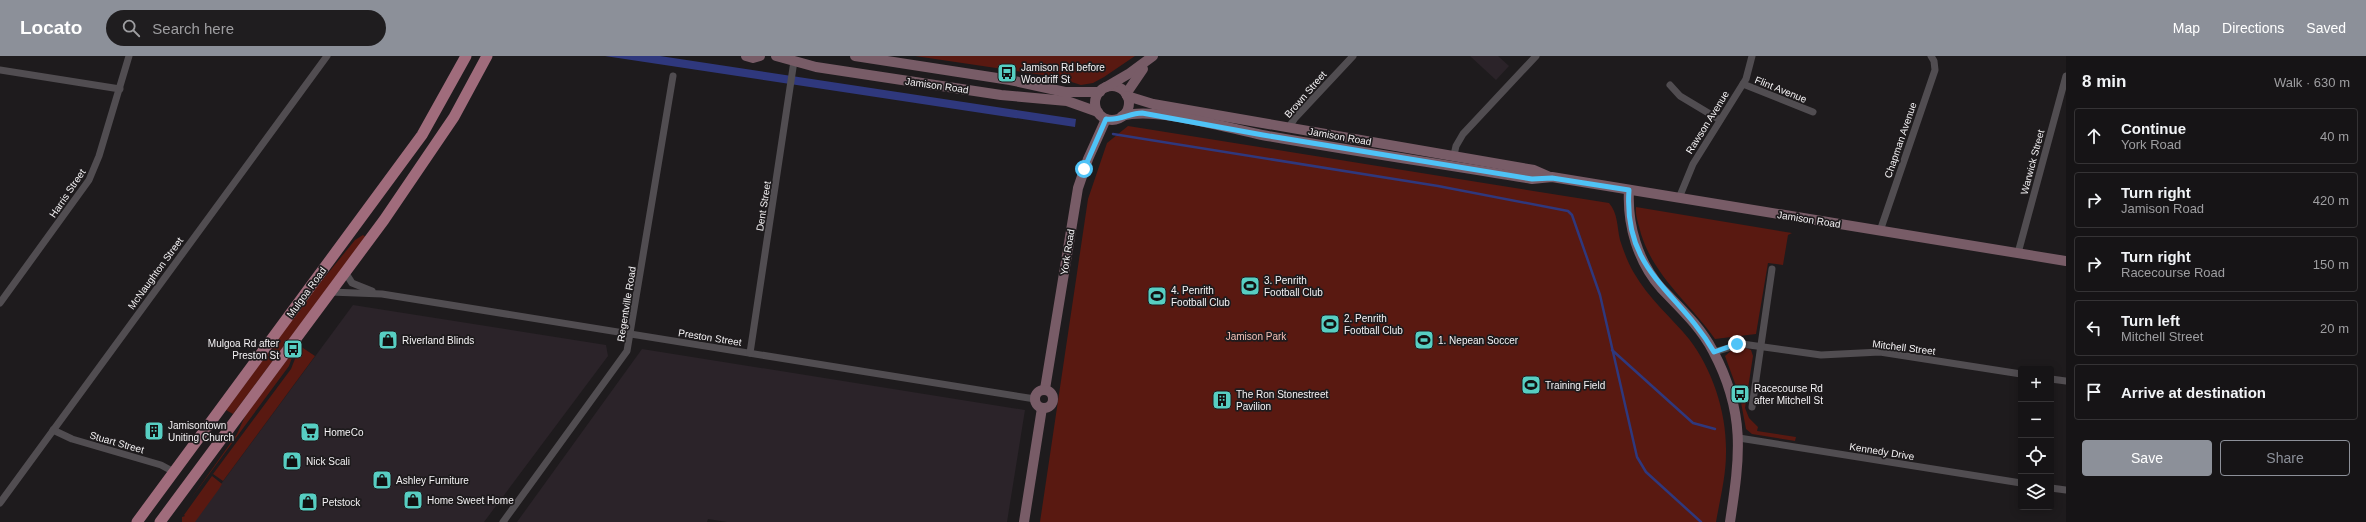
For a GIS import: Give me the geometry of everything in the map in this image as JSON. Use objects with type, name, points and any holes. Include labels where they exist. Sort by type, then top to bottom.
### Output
[{"type":"main road","name":"Mulgoa Road","points":[[137,522],[422,135],[466,56]]},
{"type":"main road","name":"Mulgoa Road","points":[[160,522],[384,220],[454,117],[487,56]]},
{"type":"main road","points":[[746,56],[753,58],[760,56]]},
{"type":"main road","name":"Jamison Road","points":[[776,56],[816,67],[1001,95],[1067,101],[1098,112]]},
{"type":"main road","name":"Jamison Road","points":[[856,56],[1010,80],[1065,92],[1103,89]]},
{"type":"main road","points":[[1103,89],[1118,87],[1126,95],[1128,107],[1122,116],[1112,120],[1106,119],[1098,112],[1095,100],[1103,89],[1130,73],[1153,56]]},
{"type":"main road","points":[[1126,95],[1153,56]]},
{"type":"main road","name":"Jamison Road","points":[[1126,95],[1153,104],[1534,170],[1552,178]]},
{"type":"main road","name":"Jamison Road","points":[[1122,116],[1133,113],[1153,114],[1263,135],[1532,179],[1552,178],[2066,261]]},
{"type":"main road","name":"York Road","points":[[1042,408],[1048,408],[1053,402],[1052,394],[1045,389],[1078,188],[1088,159],[1106,119]]},
{"type":"main road","points":[[1629,190],[1630,220],[1645,265],[1660,287],[1693,322],[1714,352],[1730,391],[1739,438],[1739,458],[1730,522]]},
{"type":"main road","points":[[1024,522],[1042,408],[1037,405],[1035,399],[1036,393],[1045,389]]},
{"type":"street","name":"Harris Street","points":[[0,303],[89,180],[99,156],[129,56]]},
{"type":"street","name":"McNaughton Street","points":[[0,503],[327,56]]},
{"type":"street","name":"Brown Street","points":[[1289,127],[1295,118],[1353,56]]},
{"type":"street","points":[[1454,155],[1456,146],[1463,134],[1536,56]]},
{"type":"street","name":"Rawson Avenue","points":[[1679,198],[1693,164],[1743,84],[1752,56]]},
{"type":"street","name":"Chapman Avenue","points":[[1880,231],[1935,70],[1934,61],[1931,56]]},
{"type":"street","name":"Dent Street","points":[[750,353],[792,84],[794,61]]},
{"type":"street","points":[[0,70],[120,89]]},
{"type":"street","name":"Regentville Road","points":[[503,522],[630,346],[672,76]]},
{"type":"street","name":"Warwick Street","points":[[2018,253],[2066,76]]},
{"type":"street","name":"Flint Avenue","points":[[1743,84],[1813,112]]},
{"type":"street","points":[[1670,85],[1680,96],[1720,120]]},
{"type":"street","points":[[1752,407],[1772,269]]},
{"type":"street","name":"Preston Street","points":[[345,272],[356,285],[382,294]]},
{"type":"street","name":"Preston Street","points":[[330,292],[382,294],[1035,399]]},
{"type":"street","name":"Mitchell Street","points":[[1714,352],[1737,344],[1821,355],[1880,352],[2018,374]]},
{"type":"street","points":[[2054,379],[2066,381]]},
{"type":"street","name":"Stuart Street","points":[[54,430],[72,439],[161,465],[174,472]]},
{"type":"street","name":"Kennedy Drive","points":[[1739,438],[2018,483]]},
{"type":"street","points":[[2054,488],[2066,490]]},
{"type":"shaded area","points":[[605,56],[660,56],[1076,119],[1075,127]]},
{"type":"shaded area","points":[[1470,56],[1498,56],[1509,66],[1496,80]]},
{"type":"shaded area","points":[[353,305],[606,345],[608,356],[484,522],[193,522]]},
{"type":"shaded area","points":[[642,349],[1025,410],[1007,522],[727,522],[708,519],[707,522],[517,522]]},
{"type":"green space","points":[[915,56],[1135,56],[1093,83],[1081,85],[1056,77]]},
{"type":"green space","name":"Jamison Park","points":[[1128,126],[1609,203],[1614,211],[1620,240],[1632,269],[1646,291],[1698,351],[1712,378],[1721,408],[1726,438],[1724,479],[1716,522],[1040,522],[1088,199],[1107,143]]},
{"type":"green space","points":[[1636,207],[1792,233],[1788,235],[1783,265],[1768,263],[1756,334],[1715,339],[1655,264],[1647,250],[1641,234]]},
{"type":"green space","points":[[363,235],[366,237],[233,414],[226,410],[311,294],[355,240]]},
{"type":"green space","points":[[300,346],[315,356],[223,481],[213,474],[291,369]]},
{"type":"green space","points":[[1746,348],[1751,350],[1753,356],[1745,408],[1749,418],[1758,427],[1757,431],[1796,437],[1795,441],[1752,434],[1746,429],[1740,397],[1725,356],[1733,349]]},
{"type":"green space","points":[[295,349],[289,366],[190,500],[237,434],[246,414]]},
{"type":"green space","points":[[212,476],[222,484],[219,489],[195,522],[182,522],[182,517],[185,516],[184,515]]},
{"type":"waterway","points":[[1113,134],[1438,186],[1568,211],[1572,215],[1600,295],[1637,457],[1646,472],[1701,522]]},
{"type":"waterway","points":[[1612,350],[1693,423],[1715,429]]},
{"type":"place","name":"Jamison Rd before Woodriff St","points":[[1007,73]]},
{"type":"place","name":"3. Penrith Football Club","points":[[1250,286]]},
{"type":"place","name":"4. Penrith Football Club","points":[[1157,296]]},
{"type":"place","name":"2. Penrith Football Club","points":[[1330,324]]},
{"type":"place","name":"Riverland Blinds","points":[[388,340]]},
{"type":"place","name":"1. Nepean Soccer","points":[[1424,340]]},
{"type":"place","name":"Mulgoa Rd after Preston St","points":[[293,349]]},
{"type":"place","name":"Training Field","points":[[1531,385]]},
{"type":"place","name":"Racecourse Rd after Mitchell St","points":[[1740,394]]},
{"type":"place","name":"The Ron Stonestreet Pavilion","points":[[1222,400]]},
{"type":"place","name":"Jamisontown Uniting Church","points":[[154,431]]},
{"type":"place","name":"HomeCo","points":[[310,432]]},
{"type":"place","name":"Nick Scali","points":[[292,461]]},
{"type":"place","name":"Ashley Furniture","points":[[382,480]]},
{"type":"place","name":"Home Sweet Home","points":[[413,500]]},
{"type":"place","name":"Petstock","points":[[308,502]]},
{"type":"route","points":[[1084,169],[1106,119],[1112,120],[1133,113],[1142,113],[1263,135],[1532,179],[1552,178],[1629,190],[1628,205],[1633,233],[1645,265],[1660,287],[1693,322],[1714,352],[1730,345],[1737,344]]}]
